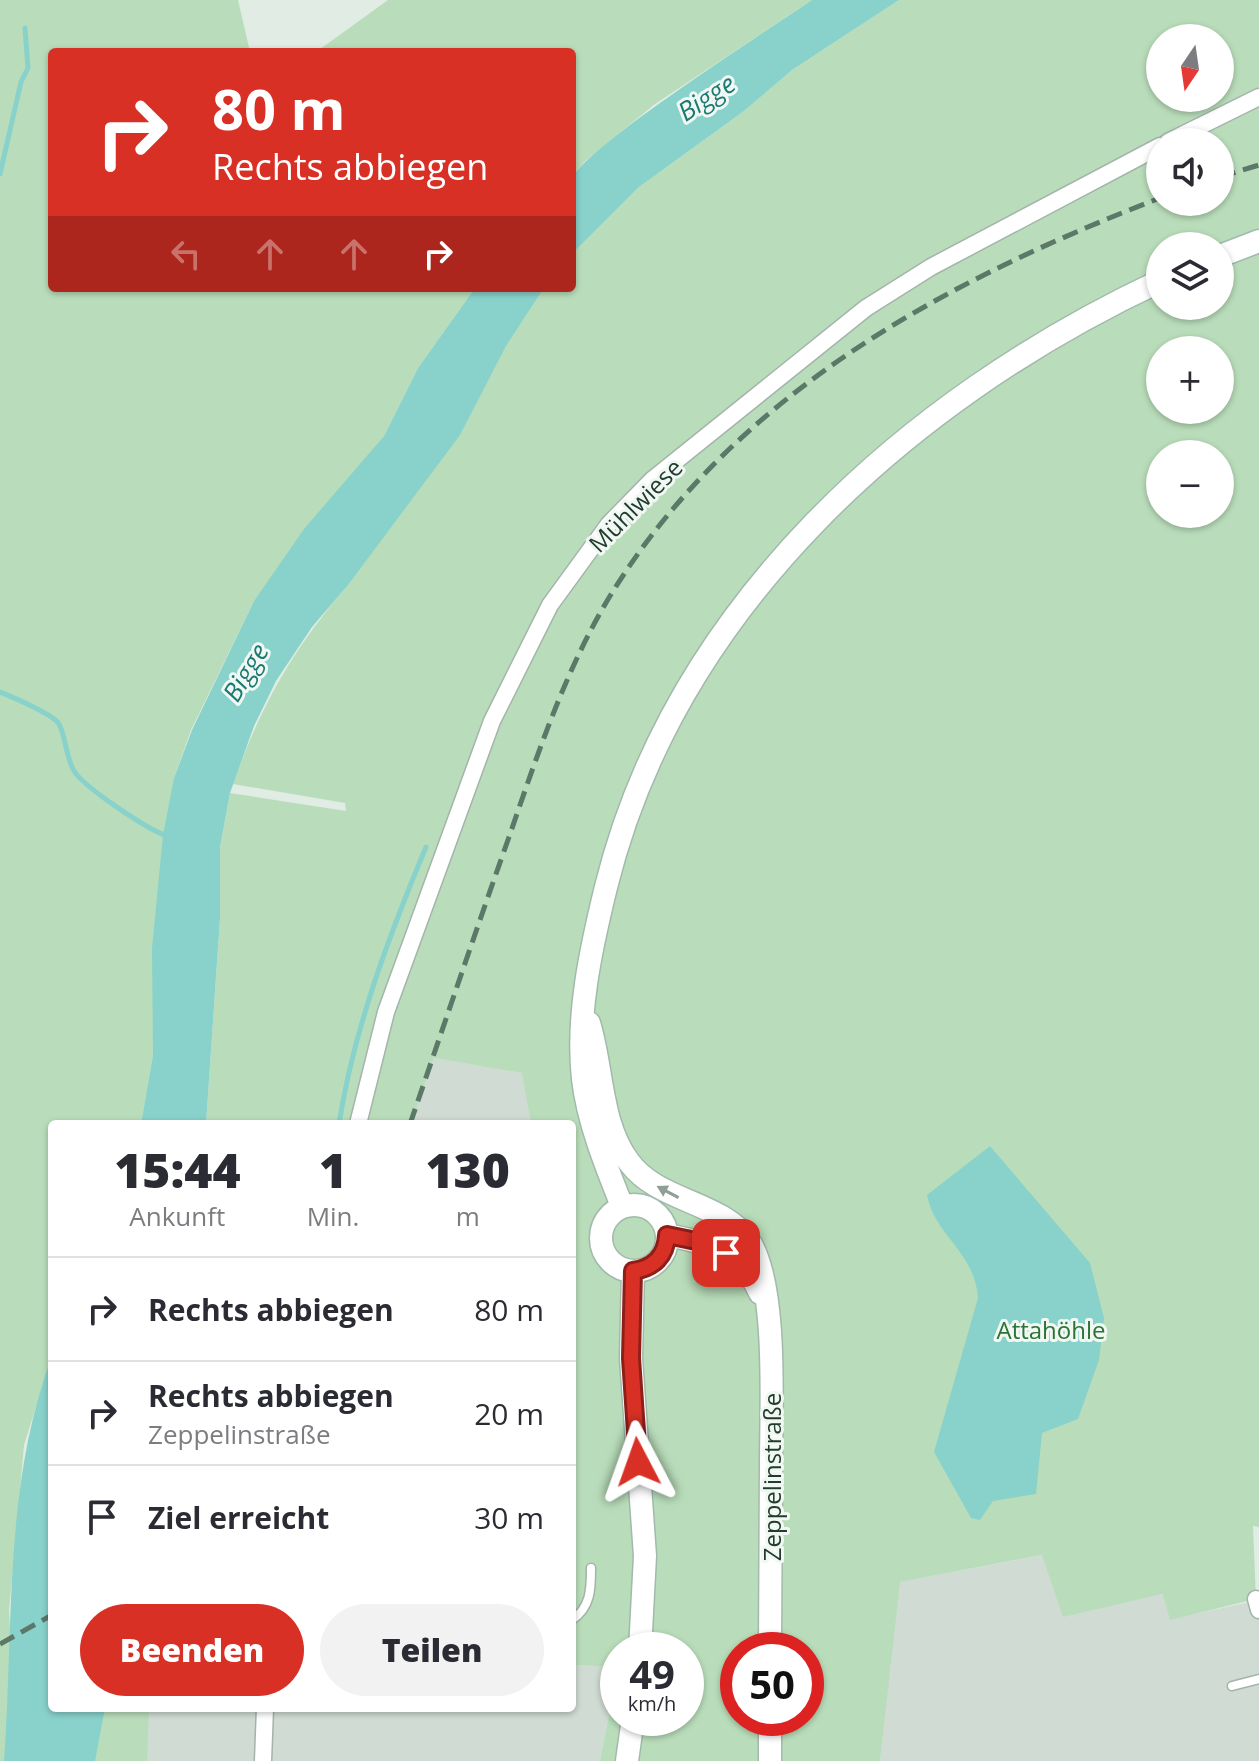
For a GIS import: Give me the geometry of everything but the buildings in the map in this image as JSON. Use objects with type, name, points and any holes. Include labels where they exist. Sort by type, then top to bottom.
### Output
[{"type":"main road","points":[[1234,251],[1259,241]]},
{"type":"main road","points":[[622,1206],[591,1119],[583,1079],[585,1008],[604,898],[633,797],[679,701],[747,599],[828,509],[905,442],[1029,353],[1146,289]]},
{"type":"main road","name":"Zeppelinstraße","points":[[585,1008],[600,1058],[604,1099],[628,1162],[656,1186],[723,1220],[748,1240],[761,1272],[771,1344],[770,1632]]},
{"type":"main road","points":[[641,1205],[652,1209],[660,1217],[667,1235],[663,1255],[652,1266],[633,1271],[610,1261],[601,1247],[601,1230],[606,1218],[622,1206],[641,1205]]},
{"type":"main road","name":"Zeppelinstraße","points":[[667,1235],[706,1243],[726,1253],[756,1283],[765,1305]]},
{"type":"main road","points":[[633,1271],[631,1358],[645,1556],[641,1632]]},
{"type":"main road","points":[[627,1761],[630,1736]]},
{"type":"main road","points":[[770,1736],[770,1761]]},
{"type":"street","points":[[1196,128],[1259,97]]},
{"type":"street","name":"Mühlwiese","points":[[359,1120],[386,1012],[492,721],[550,605],[609,524],[652,480],[866,308],[931,267],[1146,153]]},
{"type":"street","points":[[263,1761],[265,1712]]},
{"type":"lane","points":[[576,1617],[585,1609],[591,1590],[591,1568]]},
{"type":"lane","points":[[1232,1686],[1259,1679]]},
{"type":"shaded area","points":[[434,1058],[523,1073],[530,1120],[412,1120]]},
{"type":"shaded area","points":[[1043,1555],[1064,1616],[1164,1594],[1171,1619],[1259,1600],[1259,1761],[880,1761],[899,1582]]},
{"type":"shaded area","points":[[576,1665],[600,1666],[600,1736],[605,1736],[600,1761],[144,1761],[145,1712],[576,1712]]},
{"type":"green space","points":[[0,0],[238,0],[249,48],[48,48],[48,292],[472,292],[418,368],[384,436],[254,601],[191,730],[174,778],[153,1055],[142,1120],[48,1120],[48,1369],[24,1445],[9,1611],[12,1660],[8,1705],[48,1706],[48,1712],[149,1712],[147,1761],[0,1761]]},
{"type":"green space","points":[[388,0],[812,0],[655,104],[576,172],[576,48],[322,48]]},
{"type":"green space","name":"Attahöhle","points":[[899,0],[1259,0],[1259,1527],[1253,1526],[1256,1599],[1170,1620],[1163,1594],[1063,1617],[1042,1555],[900,1582],[880,1761],[600,1761],[605,1736],[704,1736],[704,1632],[600,1632],[600,1666],[576,1665],[576,1120],[530,1120],[522,1073],[434,1058],[412,1120],[206,1120],[220,918],[220,847],[230,793],[346,811],[345,803],[233,784],[267,703],[295,655],[348,585],[541,292],[576,292],[576,250],[639,187],[744,111],[792,70]]},
{"type":"water","name":"Bigge","points":[[812,0],[899,0],[792,70],[744,111],[639,187],[576,250],[576,175],[583,165],[641,117]]},
{"type":"water","name":"Bigge","points":[[472,292],[541,292],[506,346],[460,435],[348,585],[312,627],[276,681],[254,726],[230,793],[220,847],[220,918],[206,1120],[142,1120],[153,1055],[152,948],[163,835],[174,778],[192,730],[254,601],[304,529],[384,436],[418,368]]},
{"type":"water","points":[[990,1146],[1090,1263],[1104,1318],[1099,1360],[1078,1419],[1042,1433],[1036,1494],[993,1501],[980,1520],[971,1518],[934,1452],[978,1298],[970,1268],[938,1222],[927,1195]]},
{"type":"water","points":[[48,1368],[48,1712],[104,1712],[95,1761],[4,1761],[13,1556],[25,1455]]},
{"type":"waterway","points":[[0,174],[21,82],[28,68],[25,28]]},
{"type":"waterway","points":[[0,692],[55,720],[61,729],[71,766],[80,778],[133,817],[168,836]]},
{"type":"waterway","points":[[340,1120],[354,1053],[374,983],[426,847]]},
{"type":"railway","points":[[1234,173],[1259,165]]},
{"type":"railway","points":[[411,1120],[531,773],[568,678],[615,588],[665,518],[723,455],[786,399],[855,350],[928,305],[1003,265],[1146,204]]},
{"type":"railway","points":[[0,1644],[48,1617]]},
{"type":"route","points":[[638,1462],[631,1358],[633,1271],[652,1266],[663,1255],[667,1235],[706,1243],[726,1253]]}]
